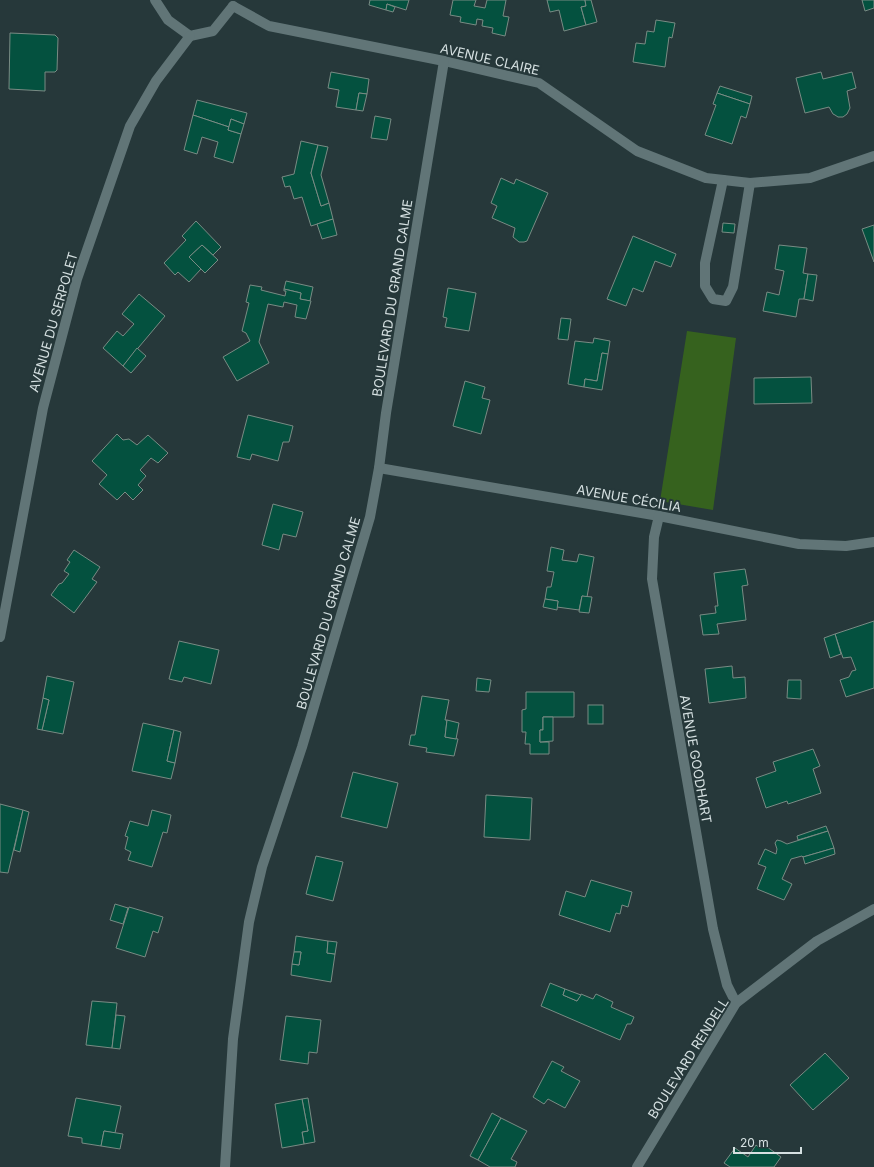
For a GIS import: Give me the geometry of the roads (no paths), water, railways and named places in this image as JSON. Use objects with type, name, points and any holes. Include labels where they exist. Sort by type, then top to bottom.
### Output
[{"type":"street","points":[[155,0],[168,20],[190,36],[213,31],[232,3]]},
{"type":"street","name":"AVENUE CLAIRE","points":[[232,3],[269,26],[444,61],[539,83],[637,151],[706,178],[750,183],[810,178],[874,156]]},
{"type":"street","name":"AVENUE DU SERPOLET","points":[[0,637],[43,408],[77,279],[130,126],[156,81],[190,36]]},
{"type":"street","name":"BOULEVARD DU GRAND CALME","points":[[225,1167],[233,1039],[249,922],[262,867],[302,747],[370,517],[444,61]]},
{"type":"street","points":[[723,180],[705,263],[705,286],[713,299],[726,300],[733,287],[750,183]]},
{"type":"street","name":"AVENUE CÉCILIA","points":[[379,468],[659,516],[799,544],[846,546],[874,542]]},
{"type":"street","name":"AVENUE GOODHART","points":[[659,516],[654,537],[652,579],[712,930],[727,985],[736,1003]]},
{"type":"street","name":"BOULEVARD RENDELL","points":[[637,1167],[736,1003],[817,941],[874,909]]}]
